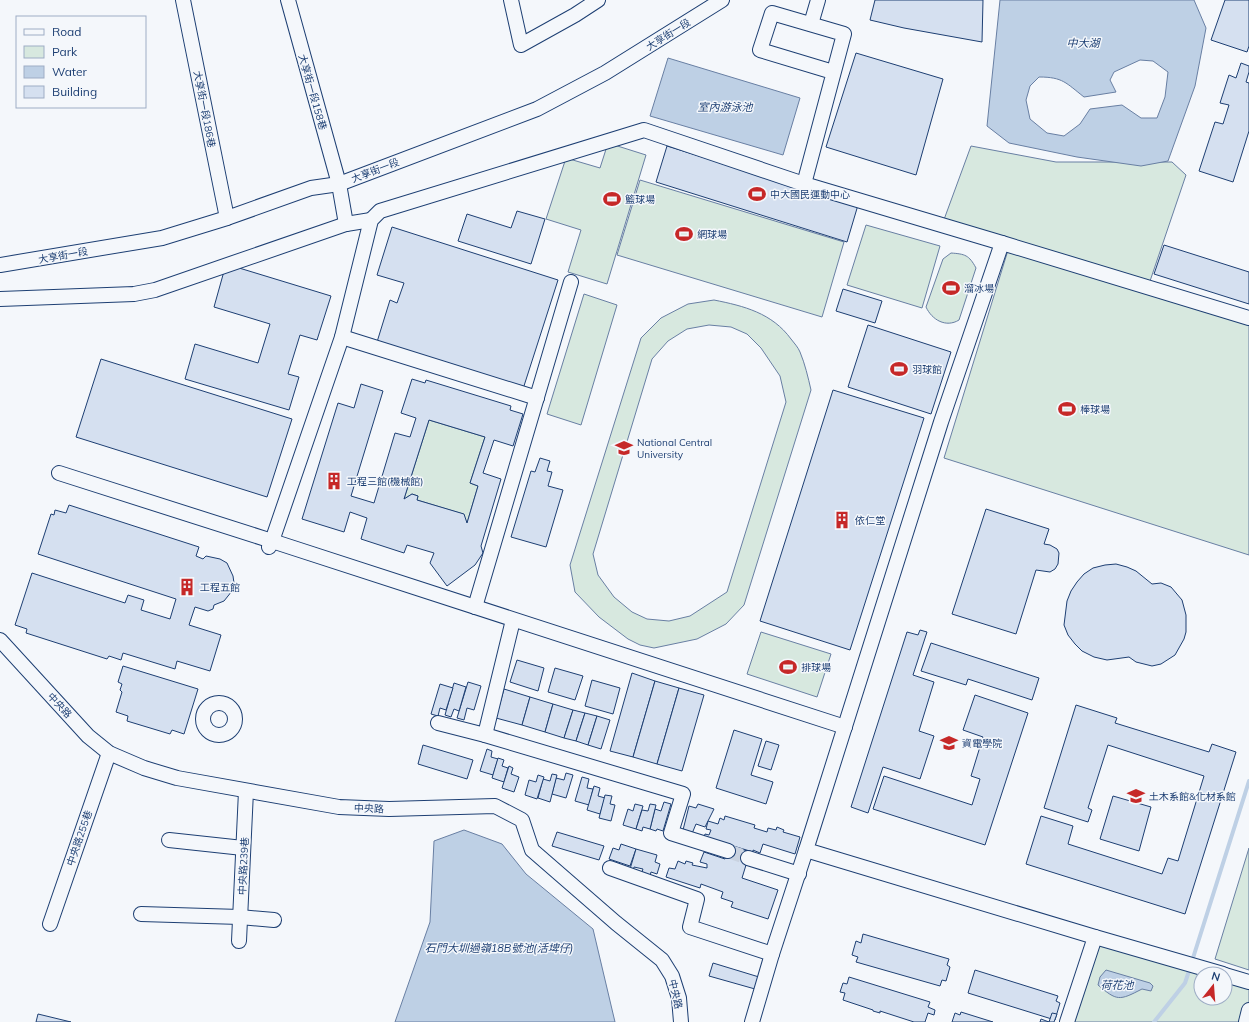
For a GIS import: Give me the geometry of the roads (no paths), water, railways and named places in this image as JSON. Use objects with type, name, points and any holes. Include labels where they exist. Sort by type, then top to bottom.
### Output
[{"type":"street","name":"大享街一段186巷","points":[[183,0],[227,218]]},
{"type":"street","name":"大享街一段158巷","points":[[288,0],[338,184],[346,224]]},
{"type":"street","points":[[511,0],[521,45],[575,15],[598,0]]},
{"type":"street","name":"大享街一段","points":[[0,265],[162,238],[227,218],[311,188],[338,184],[537,109],[605,73],[722,0]]},
{"type":"street","points":[[811,24],[818,0]]},
{"type":"street","points":[[804,184],[844,34],[772,13],[760,50],[833,72]]},
{"type":"street","points":[[270,544],[342,337],[372,220],[380,211],[644,130],[804,184],[1249,318]]},
{"type":"street","points":[[0,299],[141,293],[155,290],[346,224],[372,220]]},
{"type":"street","points":[[752,1022],[772,954],[799,874],[941,422],[1002,243]]},
{"type":"street","points":[[475,607],[571,282]]},
{"type":"street","points":[[342,337],[536,398]]},
{"type":"street","points":[[59,473],[270,544],[475,607],[846,726]]},
{"type":"street","points":[[485,735],[513,620]]},
{"type":"street","name":"中央路","points":[[0,640],[88,736],[109,753],[144,768],[178,778],[339,807],[389,809],[495,806],[522,820],[532,850],[616,923],[662,960],[672,976],[679,998],[681,1022]]},
{"type":"street","points":[[438,723],[485,735],[683,794],[671,833],[728,851]]},
{"type":"street","name":"中央路255巷","points":[[50,924],[109,753]]},
{"type":"street","name":"中央路239巷","points":[[239,941],[246,791]]},
{"type":"street","points":[[169,840],[243,848]]},
{"type":"street","points":[[806,850],[1196,966]]},
{"type":"street","points":[[748,858],[799,874]]},
{"type":"street","points":[[610,868],[697,899],[690,927],[772,954]]},
{"type":"street","points":[[141,914],[240,917],[274,920]]},
{"type":"street","points":[[1067,1022],[1095,937]]},
{"type":"street","points":[[1233,977],[1249,982]]},
{"type":"street","points":[[1246,1022],[1249,1010]]},
{"type":"water","name":"中大湖","points":[[1000,0],[1194,0],[1206,28],[1195,86],[1168,161],[1141,166],[1077,157],[1009,143],[987,126]],"holes":[[[1140,60],[1153,61],[1168,72],[1165,97],[1157,118],[1141,118],[1122,105],[1090,109],[1080,124],[1064,136],[1047,133],[1030,119],[1026,100],[1030,86],[1039,77],[1054,78],[1064,82],[1084,97],[1116,92],[1110,80],[1114,72]]]},
{"type":"water","name":"室內游泳池","points":[[668,58],[800,98],[783,155],[650,116]]},
{"type":"water","name":"石門大圳過嶺18B號池(活埤仔)","points":[[464,830],[502,844],[526,874],[593,929],[615,1022],[395,1022],[430,922],[434,841]]},
{"type":"water","name":"荷花池","points":[[1106,970],[1150,983],[1153,986],[1151,991],[1142,989],[1128,996],[1118,998],[1098,985],[1100,977]]},
{"type":"waterway","points":[[1193,958],[1249,781]]},
{"type":"waterway","points":[[1154,1022],[1185,983],[1189,971]]},
{"type":"tunnel","points":[[728,851],[748,858]]},
{"type":"place","name":"中大國民運動中心","points":[[757,194]]},
{"type":"place","name":"籃球場","points":[[612,199]]},
{"type":"place","name":"網球場","points":[[684,234]]},
{"type":"place","name":"溜冰場","points":[[951,288]]},
{"type":"place","name":"羽球館","points":[[899,369]]},
{"type":"place","name":"棒球場","points":[[1067,409]]},
{"type":"place","name":"National Central University","points":[[624,448]]},
{"type":"place","name":"工程三館(機械館)","points":[[334,481]]},
{"type":"place","name":"依仁堂","points":[[842,520]]},
{"type":"place","name":"工程五館","points":[[187,587]]},
{"type":"place","name":"排球場","points":[[788,667]]},
{"type":"place","name":"資電學院","points":[[949,743]]},
{"type":"place","name":"土木系館&化材系館","points":[[1136,796]]}]
